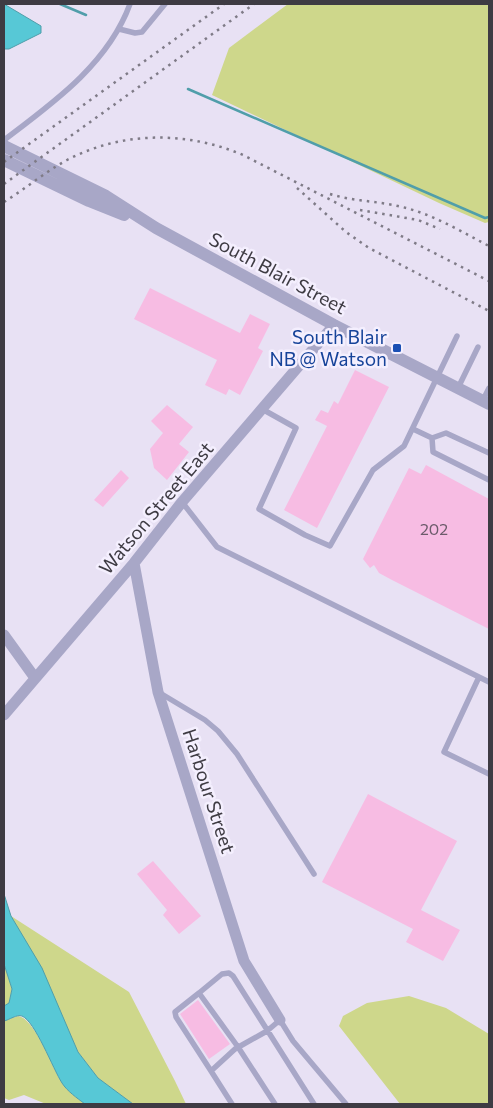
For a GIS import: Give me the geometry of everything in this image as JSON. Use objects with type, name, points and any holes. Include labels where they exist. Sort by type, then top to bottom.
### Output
[{"type":"street","name":"South Blair Street","points":[[7,141],[106,196],[156,228],[334,325],[486,402]]},
{"type":"street","name":"South Blair Street","points":[[4,160],[89,201],[156,228]]},
{"type":"street","name":"Watson Street East","points":[[4,715],[134,563],[182,502],[334,325]]},
{"type":"street","name":"Harbour Street","points":[[134,563],[158,692],[244,961],[280,1020]]},
{"type":"street","points":[[4,635],[35,678]]},
{"type":"lane","points":[[4,140],[7,141],[64,94],[92,65],[115,36],[130,4]]},
{"type":"lane","points":[[119,29],[135,33],[142,32],[165,4]]},
{"type":"lane","points":[[262,409],[296,428],[259,509],[305,535],[330,546],[373,470],[404,446],[457,336]]},
{"type":"lane","points":[[458,388],[478,347]]},
{"type":"lane","points":[[486,402],[489,388]]},
{"type":"lane","points":[[413,429],[432,438],[446,433],[489,453]]},
{"type":"lane","points":[[432,438],[433,452],[489,480]]},
{"type":"lane","points":[[182,502],[217,547],[489,682]]},
{"type":"lane","points":[[479,677],[444,752],[489,774]]},
{"type":"lane","points":[[158,692],[205,720],[218,731],[237,754],[314,874]]},
{"type":"lane","points":[[232,1104],[174,1012],[222,974],[229,973],[314,1104]]},
{"type":"lane","points":[[199,993],[238,1047],[275,1104]]},
{"type":"lane","points":[[211,1071],[238,1047],[267,1031],[280,1020],[294,1041],[346,1104]]},
{"type":"green space","points":[[288,4],[489,4],[489,222],[485,223],[439,203],[212,95],[229,48]]},
{"type":"green space","points":[[11,916],[129,992],[186,1104],[133,1104],[98,1078],[78,1052]]},
{"type":"green space","points":[[4,964],[12,989],[9,1003],[4,1006]]},
{"type":"green space","points":[[409,996],[446,1008],[489,1034],[489,1104],[400,1104],[339,1026],[343,1016],[367,1003]]},
{"type":"green space","points":[[18,1016],[31,1025],[37,1034],[64,1086],[85,1104],[46,1104],[24,1095],[9,1100],[4,1098],[4,1021]]},
{"type":"water","points":[[4,4],[41,26],[41,33],[9,49],[4,49]]},
{"type":"water","points":[[4,894],[11,916],[42,968],[78,1052],[98,1078],[133,1104],[85,1104],[69,1092],[62,1083],[38,1036],[27,1020],[22,1016],[15,1016],[4,1021],[4,1006],[9,1003],[12,989],[4,964]]},
{"type":"building","points":[[150,288],[240,333],[250,314],[270,324],[258,348],[263,351],[240,395],[229,389],[226,395],[205,385],[217,360],[134,319]]},
{"type":"building","points":[[355,370],[389,387],[317,528],[284,510],[327,426],[315,420],[321,410],[328,413],[334,401],[338,404]]},
{"type":"building","points":[[167,405],[193,427],[179,444],[189,452],[167,480],[154,468],[150,449],[163,433],[151,421]]},
{"type":"building","points":[[426,465],[489,499],[489,629],[379,573],[374,565],[370,568],[363,559],[409,468],[421,474]]},
{"type":"building","points":[[121,470],[129,478],[103,507],[94,500]]},
{"type":"building","points":[[368,794],[457,841],[421,910],[460,930],[443,961],[406,942],[413,929],[322,882]]},
{"type":"building","points":[[153,861],[201,916],[179,934],[163,915],[167,910],[137,874]]},
{"type":"building","points":[[198,1000],[230,1044],[209,1059],[180,1014]]},
{"type":"waterway","points":[[60,4],[86,15]]},
{"type":"waterway","points":[[188,89],[485,218],[489,217]]},
{"type":"railway","points":[[4,162],[224,4]]},
{"type":"railway","points":[[4,184],[254,4]]},
{"type":"railway","points":[[4,202],[67,160],[88,150],[132,139],[177,138],[222,147],[243,155],[489,281]]},
{"type":"railway","points":[[297,188],[346,232],[369,248],[489,311]]},
{"type":"railway","points":[[330,194],[410,209],[445,223],[489,246]]},
{"type":"railway","points":[[360,210],[418,220],[440,229]]},
{"type":"place","name":"South Blair NB @ Watson","points":[[397,348]]}]
